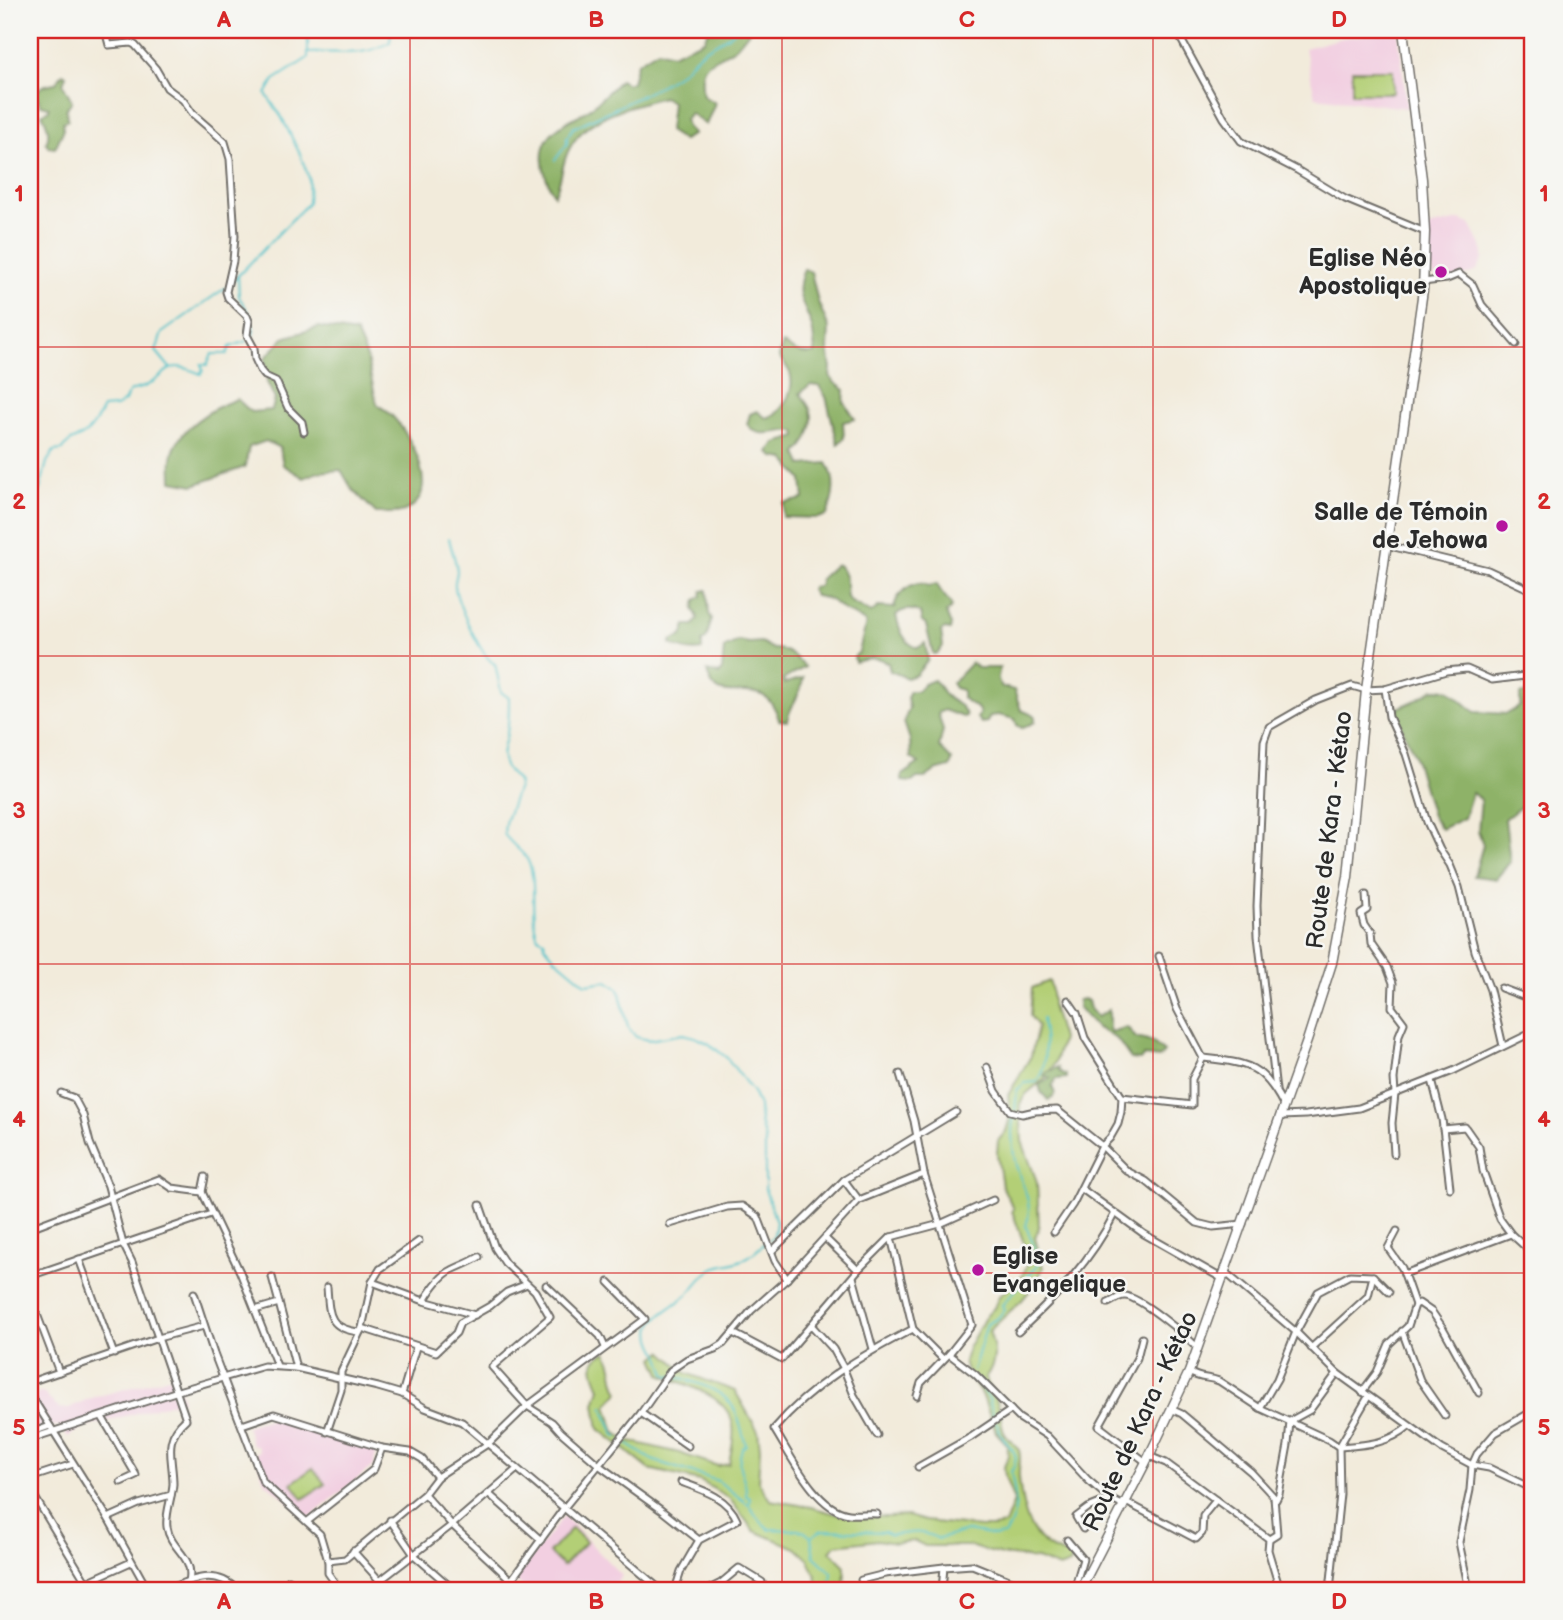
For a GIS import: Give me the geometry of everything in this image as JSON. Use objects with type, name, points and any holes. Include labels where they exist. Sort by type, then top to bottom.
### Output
[{"type":"main road","name":"Route de Kara - Kétao","points":[[1082,1587],[1189,1372],[1281,1116],[1332,963],[1341,925],[1366,690],[1423,282],[1425,232],[1422,179],[1404,30]]},
{"type":"street","points":[[105,30],[109,45],[131,43],[139,48],[167,88],[183,100],[193,114],[225,142],[230,159],[235,236],[226,292],[235,306],[247,316],[249,338],[260,370],[265,376],[276,381],[289,408],[302,422],[304,432]]},
{"type":"street","points":[[1176,30],[1224,118],[1241,141],[1345,199],[1425,232]]},
{"type":"street","points":[[1423,282],[1447,279],[1459,274],[1473,285],[1482,305],[1516,344]]},
{"type":"street","points":[[1386,545],[1488,570],[1533,590]]},
{"type":"street","points":[[1276,1090],[1257,906],[1265,734],[1275,722],[1337,690],[1352,686],[1366,690],[1385,689],[1446,671],[1467,669],[1492,680],[1533,675]]},
{"type":"street","points":[[1385,689],[1389,717],[1406,754],[1427,822],[1459,887],[1475,951],[1490,990],[1503,1045]]},
{"type":"street","points":[[1366,895],[1367,910],[1362,914],[1364,925],[1370,934],[1371,944],[1387,967],[1393,983],[1392,1007],[1404,1023],[1399,1035],[1394,1079],[1394,1154]]},
{"type":"street","points":[[1159,956],[1177,1009],[1203,1058]]},
{"type":"street","points":[[1501,988],[1533,1000]]},
{"type":"street","points":[[1054,1232],[1082,1189],[1102,1146],[1118,1124],[1122,1097],[1085,1038],[1077,1013],[1068,1000]]},
{"type":"street","points":[[1281,1116],[1359,1108],[1432,1080],[1533,1032]]},
{"type":"street","points":[[1203,1058],[1249,1066],[1264,1073],[1284,1106]]},
{"type":"street","points":[[1122,1097],[1192,1105],[1192,1079],[1203,1058]]},
{"type":"street","points":[[987,1067],[996,1091],[1010,1111],[1021,1114],[1057,1111],[1102,1146],[1127,1171],[1146,1181],[1197,1223],[1213,1227],[1242,1224]]},
{"type":"street","points":[[900,1074],[924,1174],[972,1325],[921,1383],[917,1396]]},
{"type":"street","points":[[1432,1080],[1438,1097],[1450,1188]]},
{"type":"street","points":[[61,1093],[74,1098],[83,1115],[90,1143],[108,1186],[123,1244],[132,1262],[186,1419],[175,1428],[169,1449],[173,1483],[166,1526],[170,1537],[188,1561],[191,1574],[189,1581]]},
{"type":"street","points":[[772,1251],[844,1180],[956,1112]]},
{"type":"street","points":[[1443,1129],[1465,1127],[1475,1140],[1500,1219],[1511,1234],[1531,1252]]},
{"type":"street","points":[[503,1590],[564,1508],[641,1413],[671,1370],[687,1360],[715,1349],[751,1311],[787,1279],[859,1200],[924,1174]]},
{"type":"street","points":[[205,1177],[202,1192],[256,1310],[277,1367]]},
{"type":"street","points":[[30,1228],[159,1179],[172,1188],[202,1192]]},
{"type":"street","points":[[844,1180],[859,1200]]},
{"type":"street","points":[[1082,1189],[1144,1234],[1224,1276],[1296,1332],[1337,1373],[1442,1449],[1472,1465],[1489,1468],[1533,1489]]},
{"type":"street","points":[[733,1332],[782,1359],[858,1270],[891,1237],[940,1224],[993,1200]]},
{"type":"street","points":[[480,1205],[495,1248],[505,1263],[535,1291],[550,1317],[492,1367],[527,1406],[552,1422],[600,1466],[699,1540]]},
{"type":"street","points":[[670,1224],[727,1207],[742,1206],[758,1217],[775,1261],[787,1279]]},
{"type":"street","points":[[1018,1332],[1070,1282],[1097,1247],[1115,1213]]},
{"type":"street","points":[[30,1276],[211,1214]]},
{"type":"street","points":[[1330,1590],[1340,1494],[1339,1447],[1389,1344],[1408,1326],[1415,1305],[1404,1273],[1388,1248],[1397,1231]]},
{"type":"street","points":[[1404,1273],[1511,1234]]},
{"type":"street","points":[[891,1237],[913,1329],[943,1359]]},
{"type":"street","points":[[825,1238],[858,1270]]},
{"type":"street","points":[[327,1432],[341,1390],[341,1372],[361,1330],[372,1282],[380,1269],[419,1241]]},
{"type":"street","points":[[424,1301],[431,1290],[452,1270],[461,1268],[479,1256]]},
{"type":"street","points":[[79,1259],[114,1354]]},
{"type":"street","points":[[1261,1408],[1277,1379],[1296,1332],[1318,1292],[1350,1275],[1373,1276],[1389,1292]]},
{"type":"street","points":[[1311,1348],[1368,1296],[1373,1276]]},
{"type":"street","points":[[272,1277],[296,1368]]},
{"type":"street","points":[[853,1277],[873,1349]]},
{"type":"street","points":[[372,1282],[424,1301],[475,1315]]},
{"type":"street","points":[[328,1561],[345,1559],[424,1494],[437,1477],[489,1443],[527,1406],[645,1319],[609,1282]]},
{"type":"street","points":[[327,1287],[329,1312],[336,1325],[344,1331],[361,1330],[436,1352],[456,1333],[460,1323],[507,1292],[527,1284]]},
{"type":"street","points":[[546,1285],[600,1336],[605,1347]]},
{"type":"street","points":[[194,1293],[263,1482],[320,1534],[328,1561],[328,1573],[340,1590]]},
{"type":"street","points":[[30,1296],[59,1372]]},
{"type":"street","points":[[1108,1303],[1121,1296],[1131,1298],[1179,1329],[1198,1348]]},
{"type":"street","points":[[256,1310],[279,1303]]},
{"type":"street","points":[[1415,1305],[1419,1303],[1432,1312],[1479,1393]]},
{"type":"street","points":[[30,1382],[158,1338],[204,1326]]},
{"type":"street","points":[[812,1326],[833,1349],[854,1395],[877,1435]]},
{"type":"street","points":[[877,1514],[844,1512],[815,1492],[774,1429],[788,1412],[843,1367],[913,1329]]},
{"type":"street","points":[[1402,1331],[1420,1381],[1445,1416]]},
{"type":"street","points":[[1142,1338],[1137,1358],[1099,1426],[1147,1459],[1166,1463],[1269,1539]]},
{"type":"street","points":[[402,1394],[416,1347]]},
{"type":"street","points":[[949,1354],[973,1373],[1019,1418],[1049,1437],[1069,1461],[1110,1499],[1196,1539],[1202,1533],[1203,1516],[1216,1500]]},
{"type":"street","points":[[30,1433],[102,1417],[264,1366],[296,1368],[402,1394],[425,1408],[462,1422],[661,1590]]},
{"type":"street","points":[[1189,1372],[1199,1379],[1219,1381],[1261,1408],[1339,1447],[1372,1445],[1394,1437],[1409,1426]]},
{"type":"street","points":[[1290,1421],[1310,1409],[1337,1373]]},
{"type":"street","points":[[30,1394],[108,1518],[148,1590]]},
{"type":"street","points":[[1171,1409],[1182,1414],[1251,1472],[1276,1500]]},
{"type":"street","points":[[918,1466],[1011,1410]]},
{"type":"street","points":[[1466,1580],[1459,1542],[1472,1465],[1477,1454],[1495,1433],[1533,1411]]},
{"type":"street","points":[[641,1413],[688,1446]]},
{"type":"street","points":[[242,1425],[274,1415],[382,1448],[410,1452],[422,1459],[437,1477]]},
{"type":"street","points":[[102,1417],[136,1475],[121,1482]]},
{"type":"street","points":[[1269,1539],[1278,1534],[1276,1500],[1288,1445],[1290,1421]]},
{"type":"street","points":[[30,1439],[51,1429]]},
{"type":"street","points":[[308,1521],[374,1469],[382,1448]]},
{"type":"street","points":[[30,1478],[73,1464]]},
{"type":"street","points":[[368,1590],[452,1525],[517,1469]]},
{"type":"street","points":[[675,1590],[681,1571],[699,1540],[737,1520],[717,1497],[681,1482]]},
{"type":"street","points":[[30,1489],[86,1582]]},
{"type":"street","points":[[424,1494],[452,1525],[511,1580]]},
{"type":"street","points":[[489,1494],[541,1540]]},
{"type":"street","points":[[108,1518],[139,1504],[171,1495]]},
{"type":"street","points":[[1083,1529],[1076,1517],[1088,1508],[1110,1499]]},
{"type":"street","points":[[390,1520],[414,1555],[454,1590]]},
{"type":"street","points":[[1269,1539],[1268,1550],[1280,1590]]},
{"type":"street","points":[[1068,1541],[1083,1559],[1074,1590]]},
{"type":"street","points":[[353,1552],[388,1590]]},
{"type":"street","points":[[69,1590],[131,1562]]},
{"type":"street","points":[[861,1580],[885,1574],[972,1565],[1034,1590]]},
{"type":"street","points":[[707,1590],[721,1583],[739,1567],[762,1582],[764,1590]]},
{"type":"street","points":[[942,1590],[944,1567]]},
{"type":"street","points":[[167,1590],[202,1577],[219,1577],[237,1590]]},
{"type":"street","points":[[289,1580],[299,1590]]},
{"type":"street","points":[[1082,1587],[1094,1590]]},
{"type":"shaded area","points":[[1398,31],[1407,108],[1315,97],[1305,48],[1342,38]]},
{"type":"shaded area","points":[[1460,220],[1470,224],[1483,249],[1483,260],[1476,271],[1461,277],[1441,278],[1434,275],[1427,263],[1428,227]]},
{"type":"shaded area","points":[[169,1377],[176,1378],[183,1400],[79,1429],[68,1437],[59,1425],[31,1431],[34,1418],[30,1409],[30,1398],[37,1393],[43,1393],[59,1408],[67,1409],[88,1399]]},
{"type":"shaded area","points":[[273,1418],[377,1449],[373,1466],[311,1516],[306,1516],[264,1481],[255,1454],[259,1451],[257,1446],[252,1445],[246,1426]]},
{"type":"shaded area","points":[[564,1516],[622,1576],[611,1590],[527,1590],[514,1579]]},
{"type":"green space","points":[[708,30],[750,30],[736,47],[704,68],[703,96],[715,103],[706,125],[690,113],[685,119],[687,127],[694,134],[683,140],[669,131],[672,102],[663,97],[621,109],[583,130],[574,141],[565,159],[554,195],[546,177],[543,159],[543,150],[551,134],[592,107],[620,80],[627,84],[632,82],[637,63],[658,50],[672,54],[704,40]]},
{"type":"green space","points":[[1352,70],[1393,70],[1393,93],[1352,93]]},
{"type":"green space","points":[[63,73],[66,75],[63,84],[72,101],[66,109],[68,120],[63,122],[63,131],[55,148],[46,143],[48,128],[42,114],[49,110],[49,107],[41,105],[35,94],[44,86],[56,83]]},
{"type":"green space","points":[[804,269],[811,272],[818,302],[829,328],[830,376],[845,390],[844,402],[855,419],[843,422],[844,438],[838,444],[826,397],[819,386],[811,385],[800,393],[810,409],[812,420],[807,439],[797,453],[802,465],[827,463],[833,482],[833,495],[827,515],[818,518],[783,517],[784,503],[804,499],[802,480],[785,459],[774,457],[769,452],[775,443],[797,437],[796,431],[763,433],[747,424],[750,414],[757,411],[766,418],[777,413],[788,396],[790,374],[779,357],[783,343],[798,352],[815,353],[812,327],[799,292]]},
{"type":"green space","points":[[319,327],[356,333],[366,355],[377,404],[401,427],[420,466],[423,480],[416,504],[401,512],[376,513],[352,489],[341,470],[318,472],[304,478],[283,465],[280,448],[266,441],[249,447],[245,467],[194,485],[172,481],[175,447],[188,429],[207,414],[237,399],[251,412],[272,410],[275,399],[267,382],[265,358],[284,338]]},
{"type":"green space","points":[[835,565],[844,573],[847,597],[871,613],[878,607],[894,608],[898,597],[912,585],[937,584],[952,607],[946,613],[951,625],[950,630],[941,631],[943,646],[938,653],[933,654],[920,613],[907,610],[896,615],[901,631],[909,643],[918,648],[925,643],[928,660],[916,675],[907,678],[890,671],[888,663],[880,659],[855,662],[854,657],[859,652],[866,623],[830,600],[815,596],[811,590],[812,587],[819,586],[821,578]]},
{"type":"green space","points":[[707,590],[709,614],[712,619],[706,639],[702,642],[702,650],[686,650],[671,644],[671,641],[682,636],[686,625],[694,625],[698,618],[694,609],[696,600],[701,597],[702,591]]},
{"type":"green space","points":[[738,641],[761,642],[786,652],[805,667],[783,680],[784,684],[803,678],[787,721],[779,720],[772,704],[762,695],[720,691],[712,684],[707,671],[720,674],[724,648]]},
{"type":"green space","points":[[971,663],[978,668],[1000,668],[1000,685],[1014,690],[1021,710],[1035,716],[1035,722],[1022,728],[1017,725],[1015,719],[998,715],[990,716],[987,722],[981,723],[977,718],[980,713],[978,709],[962,698],[962,690],[955,688],[952,683]]},
{"type":"green space","points":[[934,680],[948,698],[963,708],[966,716],[944,710],[938,713],[943,730],[939,747],[952,760],[950,767],[912,782],[902,781],[902,775],[919,763],[911,758],[910,740],[904,722],[909,708],[907,697],[910,691],[917,691]]},
{"type":"green space","points":[[1434,689],[1449,690],[1475,712],[1507,714],[1520,706],[1520,694],[1533,694],[1533,802],[1519,808],[1505,819],[1510,862],[1496,879],[1474,876],[1483,845],[1478,831],[1481,800],[1472,793],[1464,818],[1441,829],[1432,816],[1414,754],[1394,710]]},
{"type":"green space","points":[[1049,981],[1052,1006],[1062,1039],[1055,1063],[1020,1104],[1022,1141],[1037,1182],[1039,1227],[1035,1238],[1043,1268],[1036,1283],[1022,1300],[989,1331],[994,1356],[985,1378],[998,1404],[1003,1431],[1019,1450],[1020,1489],[1030,1524],[1043,1543],[1065,1554],[1068,1551],[1072,1559],[1070,1564],[1059,1568],[1037,1559],[1002,1555],[968,1546],[925,1546],[915,1541],[895,1543],[878,1540],[835,1545],[830,1551],[845,1566],[844,1590],[818,1590],[816,1576],[809,1560],[796,1548],[754,1531],[729,1498],[700,1481],[649,1469],[599,1429],[595,1404],[600,1388],[594,1372],[594,1363],[606,1352],[611,1361],[619,1392],[607,1405],[615,1432],[625,1440],[718,1466],[729,1464],[734,1435],[730,1415],[723,1406],[705,1393],[661,1374],[654,1358],[662,1351],[686,1373],[735,1391],[758,1431],[758,1481],[770,1500],[840,1515],[908,1516],[925,1521],[981,1527],[1005,1524],[1014,1501],[1005,1477],[1007,1444],[996,1432],[982,1394],[968,1375],[964,1361],[985,1317],[994,1308],[999,1296],[1022,1276],[1028,1264],[1028,1254],[1012,1211],[1014,1209],[1002,1186],[997,1154],[998,1141],[1006,1131],[1010,1117],[1008,1095],[1031,1056],[1038,1026],[1030,1016],[1032,988]]},
{"type":"green space","points":[[1084,999],[1097,1017],[1109,1010],[1111,1032],[1127,1027],[1136,1038],[1152,1042],[1164,1052],[1159,1058],[1143,1056],[1140,1060],[1131,1059],[1117,1039],[1097,1028],[1078,1007],[1078,1000]]},
{"type":"green space","points":[[1058,1067],[1066,1078],[1056,1079],[1052,1087],[1054,1097],[1048,1100],[1039,1085],[1050,1078],[1044,1075],[1045,1073]]},
{"type":"green space","points":[[313,1468],[325,1484],[303,1499],[292,1483]]},
{"type":"green space","points":[[572,1528],[586,1542],[563,1566],[549,1553]]},
{"type":"waterway","points":[[232,282],[308,203],[309,178],[300,154],[266,94],[274,80],[308,58],[305,30]]},
{"type":"waterway","points":[[309,53],[369,50],[390,42],[391,30]]},
{"type":"waterway","points":[[555,160],[567,144],[567,137],[573,128],[664,84],[704,50],[736,30]]},
{"type":"waterway","points":[[238,275],[239,297],[249,313],[254,331],[251,338]]},
{"type":"waterway","points":[[170,368],[156,351],[162,333],[225,288]]},
{"type":"waterway","points":[[30,510],[37,501],[47,462],[54,451],[63,450],[68,443],[89,430],[103,408],[116,407],[125,401],[131,391],[146,386],[175,367],[201,374],[201,364],[207,365],[212,354],[227,354],[230,347],[247,341]]},
{"type":"waterway","points":[[449,538],[457,573],[455,587],[460,605],[477,642],[495,664],[501,692],[509,698],[502,758],[506,769],[519,784],[505,823],[504,834],[525,856],[531,867],[538,937],[544,940],[545,946],[555,958],[586,984],[607,981],[619,989],[628,1027],[636,1037],[649,1040],[683,1034],[708,1043],[727,1058],[753,1092],[759,1106],[765,1140],[765,1189],[776,1222],[774,1236],[769,1240]]},
{"type":"waterway","points":[[1015,1110],[1017,1090],[1025,1083],[1036,1082],[1040,1076],[1045,1043],[1042,1019]]},
{"type":"waterway","points":[[973,1371],[987,1324],[998,1318],[1004,1310],[1002,1305],[1038,1265],[1026,1226],[1028,1201],[1014,1156],[1014,1115]]},
{"type":"waterway","points":[[749,1505],[750,1498],[746,1496],[740,1469],[742,1448],[746,1445],[733,1407],[713,1390],[667,1375],[651,1331],[657,1318],[686,1296],[708,1272],[742,1260],[765,1243]]},
{"type":"waterway","points":[[979,1381],[989,1399],[994,1417]]},
{"type":"waterway","points":[[603,1407],[614,1434],[618,1437]]},
{"type":"waterway","points":[[811,1537],[822,1530],[885,1532],[890,1535],[914,1532],[939,1539],[967,1531],[1005,1535],[1015,1512],[1011,1472],[1016,1459],[996,1422]]},
{"type":"waterway","points":[[622,1441],[652,1460],[718,1481],[749,1505],[769,1529],[805,1532],[811,1537],[814,1556],[832,1573],[830,1590]]},
{"type":"place","name":"Eglise Néo Apostolique","points":[[1441,272]]},
{"type":"place","name":"Salle de Témoin de Jehowa","points":[[1502,526]]},
{"type":"place","name":"Eglise Evangelique","points":[[978,1270]]}]
